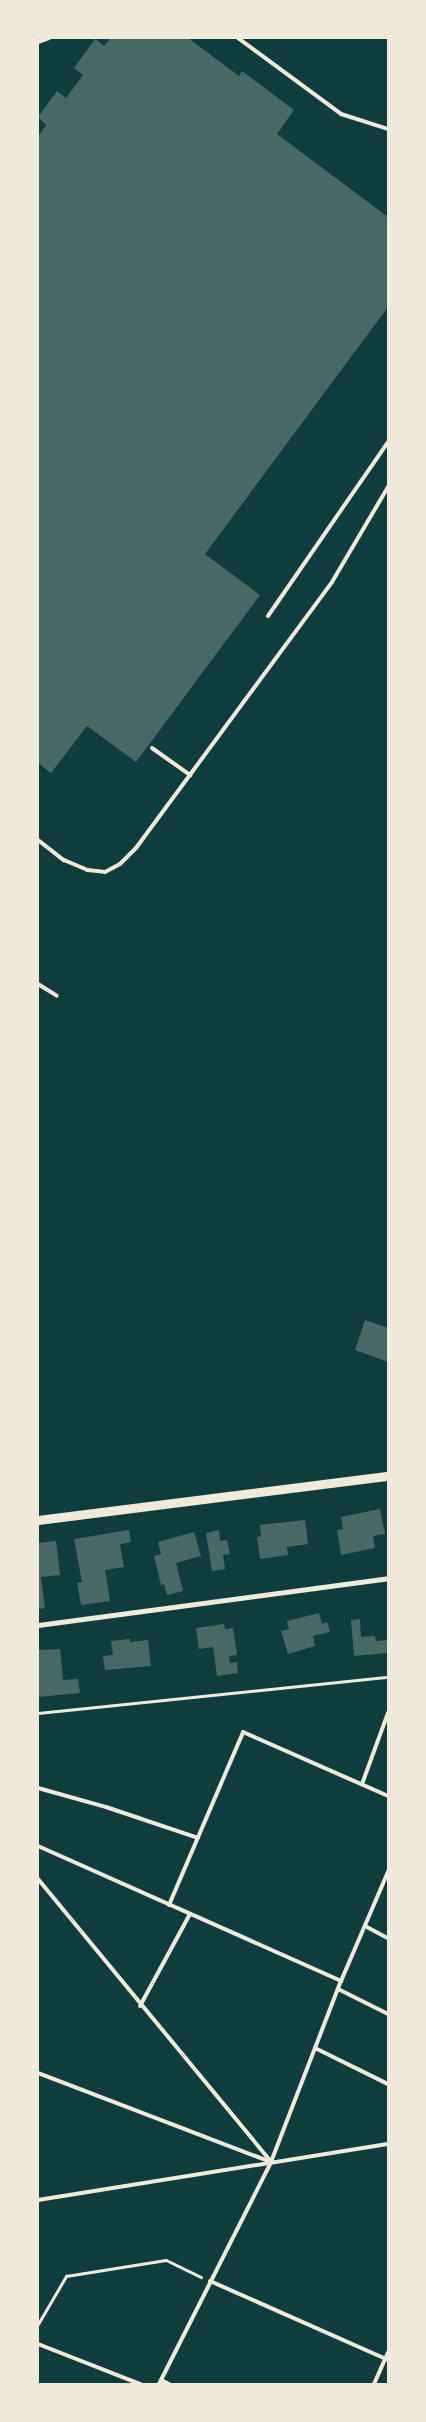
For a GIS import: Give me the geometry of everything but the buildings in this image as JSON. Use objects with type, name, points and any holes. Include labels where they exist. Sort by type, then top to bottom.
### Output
[{"type":"street","points":[[38,1520],[388,1476]]},
{"type":"street","points":[[38,1625],[388,1578]]},
{"type":"lane","points":[[38,42],[49,38]]},
{"type":"lane","points":[[238,38],[341,114],[388,129]]},
{"type":"lane","points":[[268,616],[388,442]]},
{"type":"lane","points":[[38,840],[64,860],[87,870],[105,872],[120,864],[136,848],[332,582],[388,487]]},
{"type":"lane","points":[[152,748],[190,775]]},
{"type":"lane","points":[[38,984],[57,996]]},
{"type":"lane","points":[[362,1784],[388,1713]]},
{"type":"lane","points":[[169,1905],[244,1732],[388,1796]]},
{"type":"lane","points":[[38,1788],[106,1807],[198,1838]]},
{"type":"lane","points":[[38,1846],[341,1980]]},
{"type":"lane","points":[[169,2384],[160,2382],[271,2162],[341,1980],[388,1872]]},
{"type":"lane","points":[[38,1880],[140,2006],[271,2162]]},
{"type":"lane","points":[[140,2006],[190,1914]]},
{"type":"lane","points":[[365,1926],[388,1938]]},
{"type":"lane","points":[[338,1989],[388,2014]]},
{"type":"lane","points":[[315,2048],[388,2084]]},
{"type":"lane","points":[[38,2073],[271,2162]]},
{"type":"lane","points":[[38,2200],[388,2144]]},
{"type":"lane","points":[[210,2281],[387,2359]]},
{"type":"lane","points":[[38,2344],[140,2384]]},
{"type":"lane","points":[[374,2384],[387,2359],[388,2352]]},
{"type":"path","points":[[38,1714],[388,1677]]},
{"type":"path","points":[[38,2324],[66,2276],[166,2260],[210,2281]]}]
